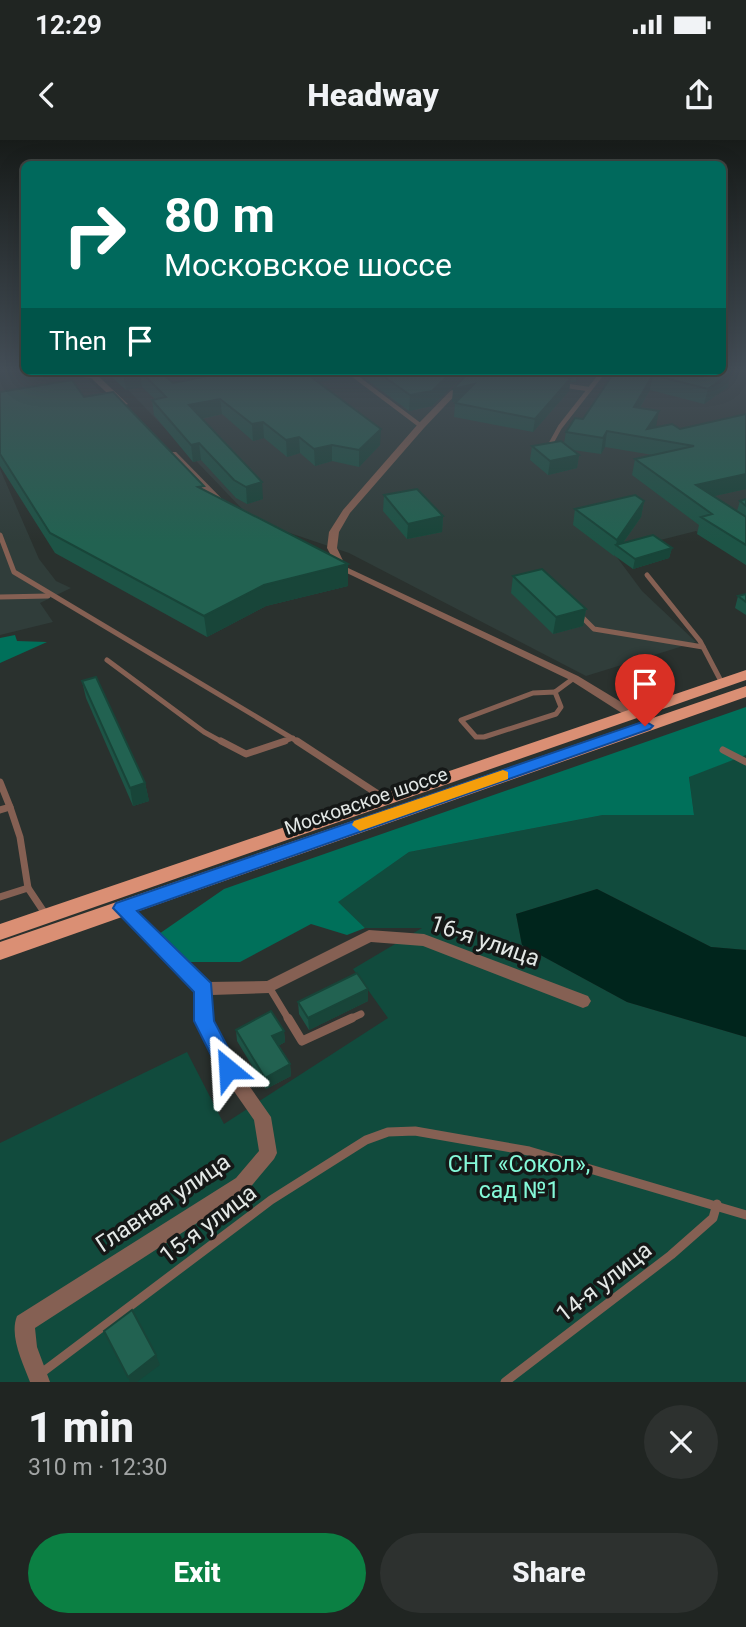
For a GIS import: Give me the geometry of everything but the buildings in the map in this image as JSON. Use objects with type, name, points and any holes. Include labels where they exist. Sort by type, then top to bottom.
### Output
[{"type":"main road","name":"Московское шоссе","points":[[0,951],[638,720],[746,675]]},
{"type":"main road","name":"Московское шоссе","points":[[0,932],[386,799],[638,720],[746,691]]},
{"type":"street","points":[[342,568],[332,548],[334,532],[346,512],[420,427]]},
{"type":"street","points":[[166,447],[232,511]]},
{"type":"street","points":[[319,557],[574,678],[638,720]]},
{"type":"street","points":[[122,908],[204,989],[269,987]]},
{"type":"street","name":"16-я улица","points":[[269,987],[369,936],[424,940],[583,1001]]},
{"type":"street","name":"Главная улица","points":[[39,1378],[27,1347],[24,1323],[242,1184],[268,1153],[262,1117],[228,1069],[204,1021],[204,989]]},
{"type":"lane","points":[[549,447],[560,427]]},
{"type":"lane","points":[[0,535],[14,572],[50,596],[293,738],[386,799]]},
{"type":"lane","points":[[647,575],[703,647],[722,683]]},
{"type":"lane","points":[[0,597],[50,596]]},
{"type":"lane","points":[[569,605],[594,629],[703,647]]},
{"type":"lane","points":[[107,660],[204,732],[246,754],[293,738]]},
{"type":"lane","points":[[555,692],[561,707],[556,714],[484,737],[476,737],[461,720],[533,693],[555,692],[574,678]]},
{"type":"lane","points":[[723,750],[746,762]]},
{"type":"lane","points":[[0,782],[20,837],[28,888],[47,916]]},
{"type":"lane","points":[[0,810],[10,807]]},
{"type":"lane","points":[[0,897],[28,888]]},
{"type":"lane","points":[[269,987],[302,1041],[360,1014]]},
{"type":"lane","name":"15-я улица","points":[[39,1378],[271,1200],[366,1140],[388,1132],[415,1131],[529,1150],[717,1204],[746,1215]]},
{"type":"lane","name":"14-я улица","points":[[505,1382],[671,1255],[713,1218],[717,1204]]},
{"type":"shaded area","points":[[164,427],[746,427],[746,565],[696,531],[613,552],[642,591],[696,642],[586,676],[349,553],[275,528],[245,512]]},
{"type":"shaded area","points":[[0,469],[39,559],[56,581],[71,588],[40,603],[53,622],[0,635]]},
{"type":"shaded area","points":[[597,889],[711,947],[746,950],[746,1037],[627,1002],[522,945],[516,914]]},
{"type":"green space","points":[[15,635],[17,641],[47,642],[0,663],[0,638]]},
{"type":"green space","points":[[746,707],[746,755],[689,777],[694,815],[603,815],[409,852],[338,902],[365,928],[347,935],[311,924],[240,962],[183,962],[156,936],[224,889]]},
{"type":"green space","name":"СНТ «Сокол», сад №1","points":[[746,755],[746,950],[711,947],[597,889],[516,914],[522,945],[627,1002],[746,1037],[746,1382],[0,1382],[0,1143],[187,1052],[224,1124],[388,1018],[353,969],[422,928],[365,928],[337,902],[409,852],[603,815],[694,815],[689,776]]},
{"type":"slow traffic","points":[[360,825],[503,775]]},
{"type":"route","points":[[228,1069],[204,1021],[204,989],[122,908],[645,726]]}]
